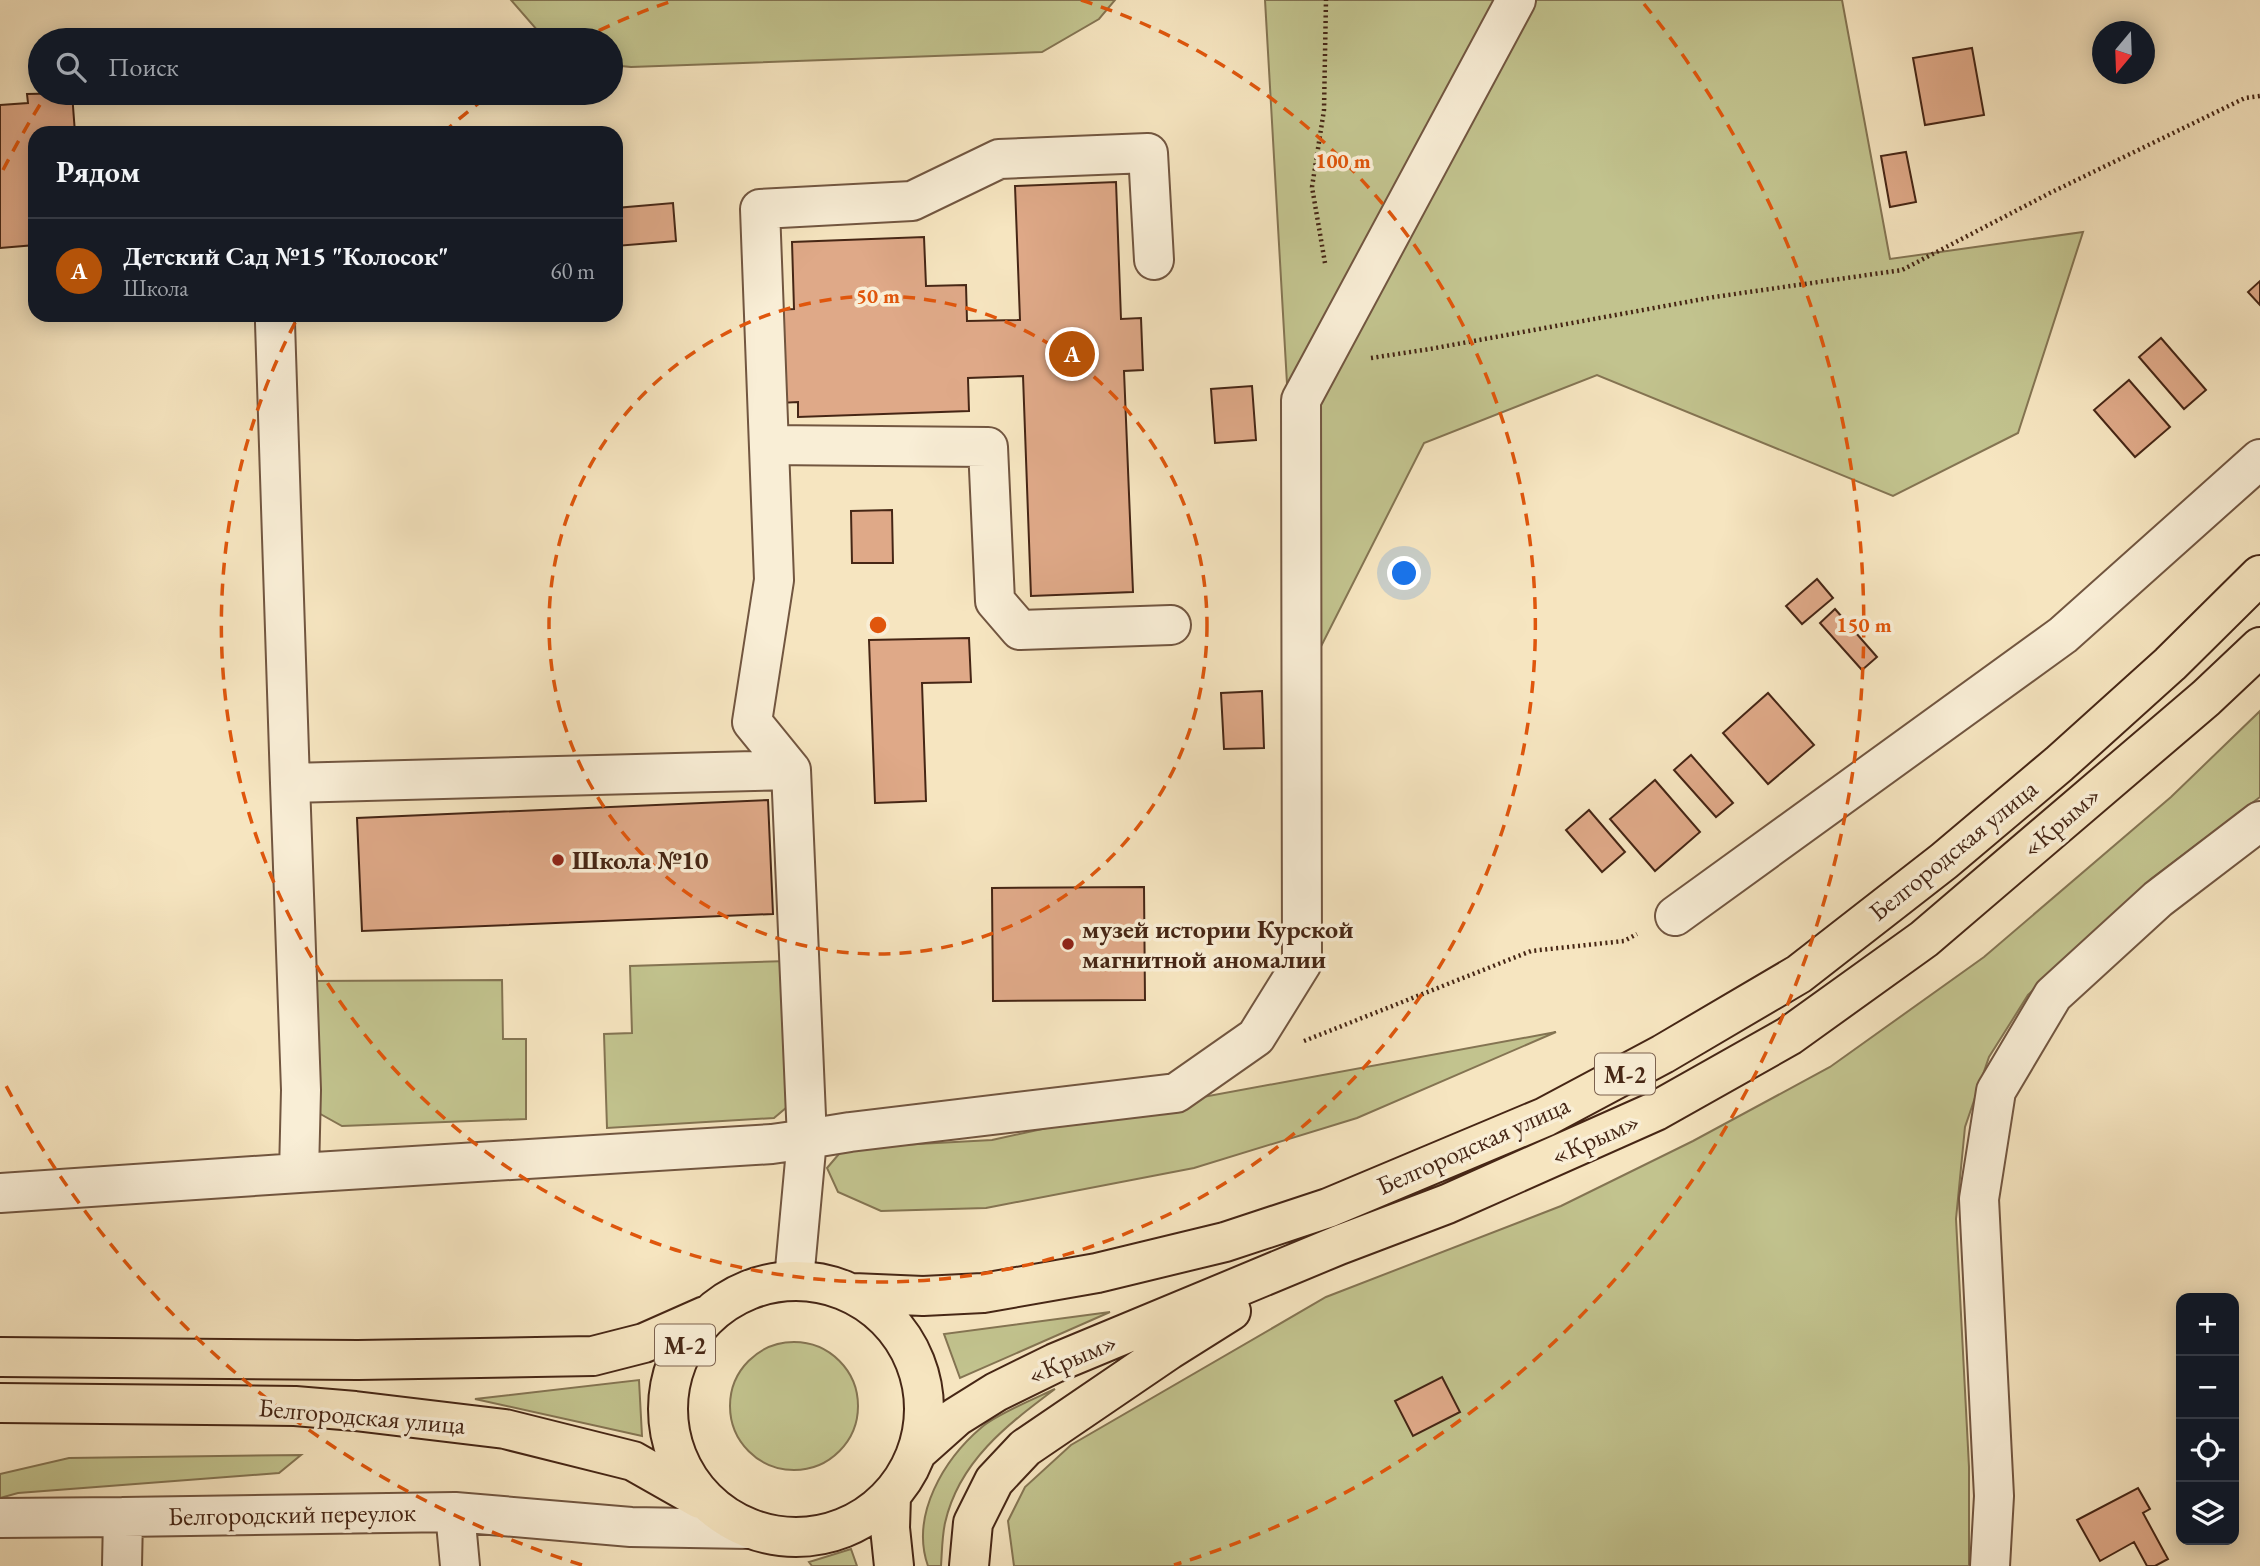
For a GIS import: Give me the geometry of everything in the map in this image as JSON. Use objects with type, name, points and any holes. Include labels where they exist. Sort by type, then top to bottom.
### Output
[{"type":"main road","name":"Белгородская улица","points":[[853,1293],[923,1296],[983,1293],[1097,1273],[1225,1242],[1328,1208],[1545,1117],[1663,1054],[1799,974],[1944,861],[2059,764],[2170,664],[2260,575]]},
{"type":"main road","name":"«Крым»","points":[[919,1450],[956,1417],[996,1392],[1055,1363],[1339,1245],[1447,1204],[1656,1111],[1789,1036],[1924,939],[2206,698],[2260,647]]},
{"type":"main road","points":[[969,1566],[973,1523],[994,1481],[1025,1448],[1169,1350],[1339,1245]]},
{"type":"main road","name":"«Крым»","points":[[794,1280],[824,1283],[853,1293],[883,1312],[905,1340],[919,1372],[926,1406],[919,1450],[908,1473],[891,1496],[859,1522],[826,1534],[790,1538],[749,1529],[708,1503],[687,1476],[672,1444],[667,1411],[671,1377],[683,1348],[705,1316],[731,1297],[761,1285],[794,1280]]},
{"type":"main road","name":"Белгородская улица","points":[[0,1357],[358,1360],[593,1356],[644,1343],[705,1316]]},
{"type":"main road","name":"Белгородская улица","points":[[0,1403],[295,1406],[505,1429],[633,1461],[708,1503]]},
{"type":"main road","points":[[891,1496],[890,1528],[894,1566]]},
{"type":"main road","points":[[749,1529],[782,1566]]},
{"type":"street","points":[[0,1193],[772,1144],[850,1132],[1176,1093],[1255,1037],[1302,963],[1301,400],[1516,0]]},
{"type":"street","points":[[794,1280],[807,1139],[791,770],[752,722],[774,580],[760,209],[912,201],[999,159],[1148,153],[1154,260]]},
{"type":"street","points":[[275,323],[301,1090],[299,1173]]},
{"type":"street","points":[[769,445],[988,447],[995,601],[1020,630],[1171,625]]},
{"type":"street","points":[[1675,916],[2063,635],[2260,459]]},
{"type":"street","points":[[290,783],[791,770]]},
{"type":"street","points":[[1990,1566],[1994,1496],[1979,1199],[1996,1091],[2053,995],[2158,899],[2260,821]]},
{"type":"street","points":[[455,1512],[631,1527],[749,1529]]},
{"type":"street","name":"Белгородский переулок","points":[[0,1518],[455,1512],[460,1566]]},
{"type":"street","points":[[122,1566],[123,1517]]},
{"type":"path","points":[[1326,0],[1325,110],[1312,187],[1326,265]]},
{"type":"path","points":[[1364,359],[1714,297],[1902,270],[2050,193],[2245,98],[2260,96]]},
{"type":"path","points":[[1255,1037],[1298,1043],[1531,951],[1624,940],[1675,916]]},
{"type":"green space","points":[[511,0],[1115,0],[1099,19],[1042,52],[631,67],[623,66],[623,28],[535,28]]},
{"type":"green space","points":[[1265,0],[1842,0],[1890,259],[2083,232],[2018,433],[1893,496],[1597,375],[1424,443],[1304,680]]},
{"type":"green space","points":[[2260,711],[2260,797],[2151,879],[2028,995],[1989,1057],[1965,1127],[1956,1219],[1969,1467],[1969,1566],[1014,1566],[1008,1521],[1025,1487],[1071,1445],[1326,1297],[1561,1206],[1693,1141],[1830,1067],[1984,957],[2171,797]]},
{"type":"green space","points":[[788,961],[793,1102],[774,1118],[607,1128],[604,1034],[632,1033],[630,966]]},
{"type":"green space","points":[[502,980],[503,1039],[526,1039],[526,1119],[342,1126],[315,1111],[312,981]]},
{"type":"green space","points":[[1556,1032],[1357,1118],[1194,1168],[986,1208],[881,1211],[838,1192],[827,1168],[844,1148],[992,1140],[1111,1114]]},
{"type":"green space","points":[[1110,1312],[960,1378],[944,1334]]},
{"type":"green space","points":[[794,1342],[819,1347],[839,1361],[853,1381],[858,1406],[853,1431],[839,1451],[819,1465],[794,1470],[769,1465],[749,1451],[735,1431],[730,1406],[735,1381],[749,1361],[769,1347]]},
{"type":"green space","points":[[639,1380],[642,1436],[475,1399]]},
{"type":"green space","points":[[1055,1389],[1003,1431],[973,1463],[952,1501],[944,1528],[941,1566],[928,1566],[923,1527],[927,1508],[934,1489],[955,1455],[989,1422]]},
{"type":"green space","points":[[301,1455],[279,1473],[18,1493],[0,1498],[0,1474],[69,1458]]},
{"type":"green space","points":[[851,1549],[857,1566],[812,1566],[809,1562]]},
{"type":"building","points":[[1972,48],[1984,115],[1925,125],[1913,58]]},
{"type":"building","points":[[0,105],[73,105],[74,126],[28,126],[28,246],[0,248]]},
{"type":"building","points":[[1906,152],[1916,202],[1890,207],[1881,156]]},
{"type":"building","points":[[1116,182],[1121,319],[1141,318],[1143,370],[1124,371],[1133,592],[1031,596],[1023,376],[968,378],[969,411],[798,417],[798,402],[779,403],[776,310],[794,309],[792,242],[924,237],[926,286],[966,285],[967,321],[1020,320],[1015,186]]},
{"type":"building","points":[[673,203],[676,241],[623,245],[623,207]]},
{"type":"building","points":[[2260,281],[2260,305],[2248,292]]},
{"type":"building","points":[[2161,338],[2206,390],[2184,409],[2139,357]]},
{"type":"building","points":[[2129,380],[2170,427],[2135,457],[2094,410]]},
{"type":"building","points":[[1252,386],[1256,440],[1215,443],[1211,389]]},
{"type":"building","points":[[892,510],[893,563],[852,563],[851,511]]},
{"type":"building","points":[[1817,579],[1833,598],[1802,624],[1786,606]]},
{"type":"building","points":[[1835,609],[1877,657],[1862,670],[1820,623]]},
{"type":"building","points":[[969,638],[971,682],[922,683],[926,801],[875,803],[869,640]]},
{"type":"building","points":[[1262,691],[1264,748],[1224,749],[1221,693]]},
{"type":"building","points":[[1768,693],[1814,745],[1768,784],[1723,733]]},
{"type":"building","points":[[1691,755],[1733,803],[1716,817],[1674,770]]},
{"type":"building","points":[[1655,780],[1700,832],[1655,871],[1610,819]]},
{"type":"building","points":[[768,800],[773,914],[362,931],[357,818]]},
{"type":"building","points":[[1589,810],[1625,852],[1602,872],[1566,830]]},
{"type":"building","name":"музей истории Курской магнитной аномалии","points":[[1144,887],[1145,1000],[993,1001],[992,888]]},
{"type":"building","points":[[1442,1377],[1460,1412],[1413,1436],[1395,1401]]},
{"type":"building","points":[[2138,1488],[2150,1509],[2143,1513],[2168,1559],[2155,1566],[2147,1566],[2134,1542],[2100,1561],[2077,1520]]},
{"type":"place","name":"Детский Сад №15 \"Колосок\"","points":[[1072,354]]},
{"type":"place","name":"Школа №10","points":[[558,860]]},
{"type":"place","name":"музей истории Курской магнитной аномалии","points":[[1068,944]]}]
